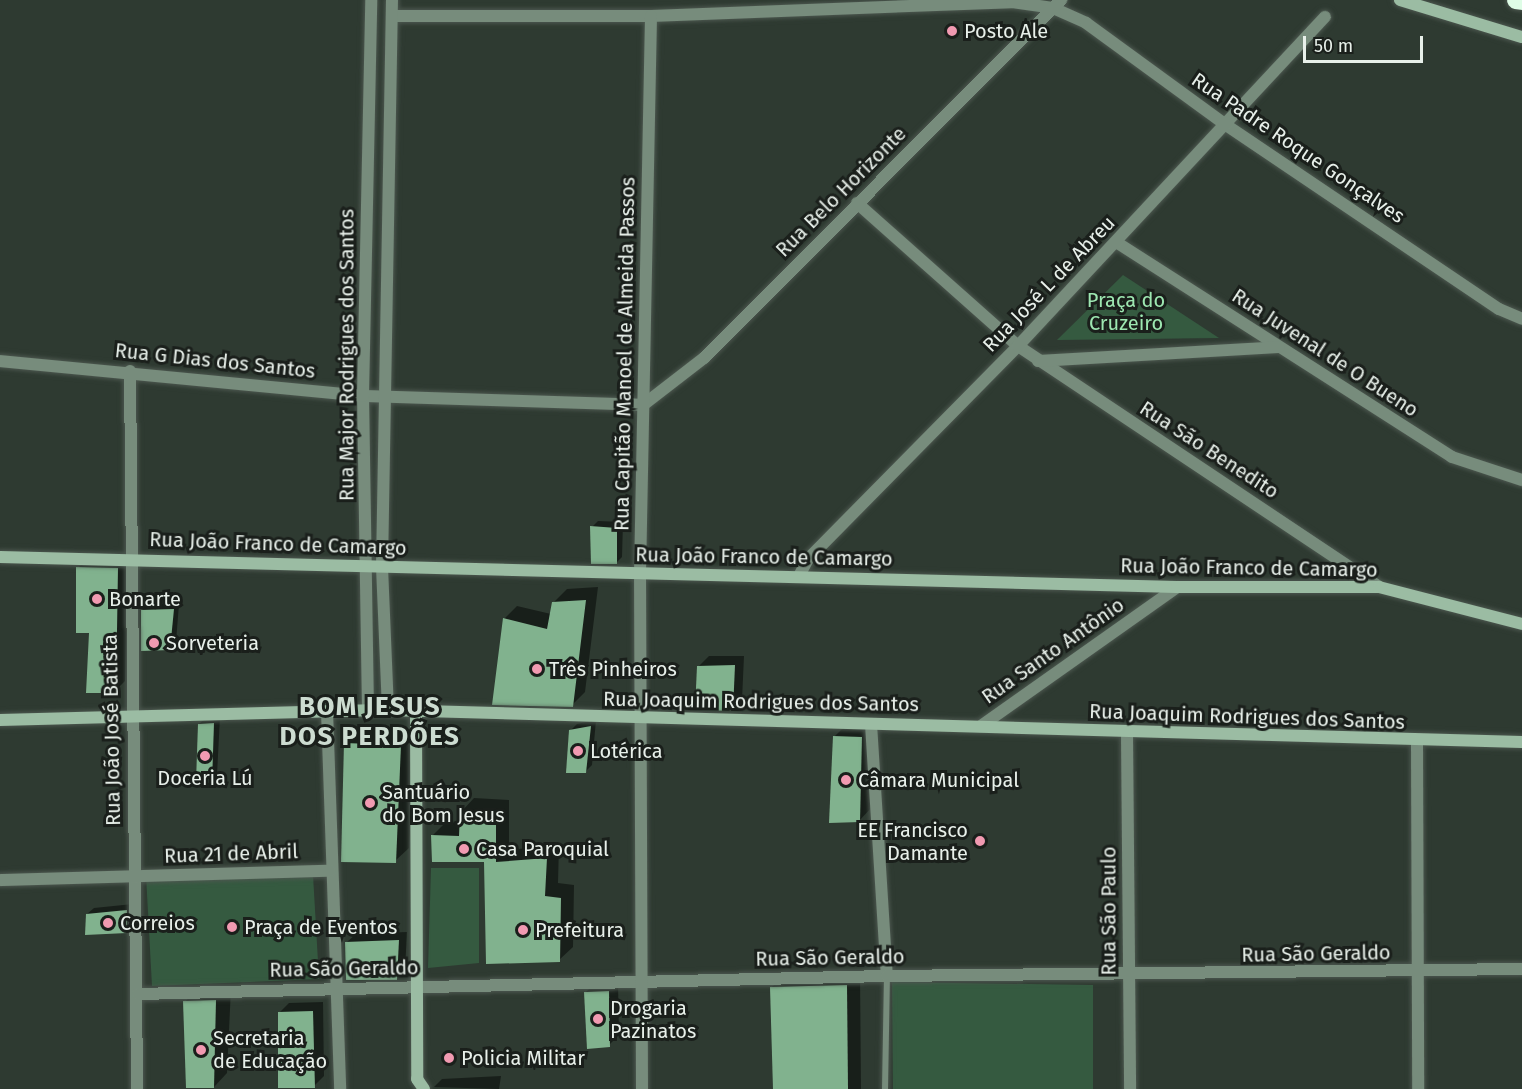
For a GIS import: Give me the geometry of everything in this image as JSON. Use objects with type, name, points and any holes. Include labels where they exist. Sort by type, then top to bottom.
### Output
[{"type":"highway","points":[[1516,0],[1522,1]]},
{"type":"street","name":"Rua Major Rodrigues dos Santos","points":[[368,711],[363,396],[371,0]]},
{"type":"street","name":"Rua Major Rodrigues dos Santos","points":[[388,710],[382,566],[392,0]]},
{"type":"street","points":[[1400,0],[1522,37]]},
{"type":"street","name":"Rua Padre Roque Gonçalves","points":[[392,16],[651,16],[1012,2],[1057,4],[1226,125],[1499,309],[1522,319]]},
{"type":"street","name":"Rua Belo Horizonte","points":[[643,405],[704,358],[1057,4]]},
{"type":"street","name":"Rua Capitão Manoel de Almeida Passos","points":[[642,1089],[640,574],[651,16]]},
{"type":"street","name":"Rua José L de Abreu","points":[[799,576],[808,559],[1018,346],[1325,17]]},
{"type":"street","points":[[857,203],[1018,346]]},
{"type":"street","name":"Rua Juvenal de O Bueno","points":[[1116,242],[1452,457],[1522,480]]},
{"type":"street","name":"Rua São Benedito","points":[[1018,346],[1379,587]]},
{"type":"street","points":[[1038,361],[1279,347]]},
{"type":"street","name":"Rua G Dias dos Santos","points":[[3,358],[363,396],[643,405]]},
{"type":"street","name":"Rua João José Batista","points":[[130,371],[129,559],[133,877],[138,994],[137,1089]]},
{"type":"street","name":"Rua João Franco de Camargo","points":[[0,557],[1177,587],[1379,587],[1522,624]]},
{"type":"street","name":"Rua Santo Antônio","points":[[981,726],[1177,587]]},
{"type":"street","name":"Rua Joaquim Rodrigues dos Santos","points":[[0,720],[131,719],[388,710],[416,713],[981,726],[1417,742],[1522,742]]},
{"type":"street","points":[[327,711],[330,871],[340,1089]]},
{"type":"street","points":[[416,713],[419,1086]]},
{"type":"street","points":[[871,724],[887,976]]},
{"type":"street","name":"Rua São Paulo","points":[[1127,733],[1130,1089]]},
{"type":"street","points":[[1417,742],[1420,972],[1418,1089]]},
{"type":"street","name":"Rua 21 de Abril","points":[[0,880],[330,871]]},
{"type":"street","name":"Rua São Geraldo","points":[[138,994],[887,976],[1129,976],[1522,969]]},
{"type":"lane","points":[[885,1089],[887,976]]},
{"type":"green space","name":"Praça do Cruzeiro","points":[[1123,275],[1219,338],[1057,340]]},
{"type":"green space","points":[[431,868],[479,868],[479,963],[428,968]]},
{"type":"green space","name":"Praça de Eventos","points":[[146,875],[313,875],[319,979],[152,986]]},
{"type":"green space","points":[[892,982],[1093,985],[1093,1089],[893,1089]]},
{"type":"building","points":[[590,526],[617,528],[617,564],[591,564]]},
{"type":"building","points":[[76,567],[118,568],[116,693],[86,693],[89,633],[76,633]]},
{"type":"building","name":"Três Pinheiros","points":[[586,600],[573,707],[492,705],[503,618],[547,629],[552,602]]},
{"type":"building","points":[[174,609],[170,650],[141,651],[141,610]]},
{"type":"building","points":[[735,665],[733,711],[695,710],[697,666]]},
{"type":"building","name":"Doceria Lú","points":[[214,723],[212,783],[196,782],[198,724]]},
{"type":"building","name":"Lotérica","points":[[591,726],[586,773],[566,773],[569,730]]},
{"type":"building","name":"Câmara Municipal","points":[[833,736],[862,737],[860,822],[829,823]]},
{"type":"building","name":"Santuário do Bom Jesus","points":[[344,743],[401,745],[396,863],[341,862]]},
{"type":"building","name":"Prefeitura","points":[[460,811],[496,813],[496,862],[547,858],[545,896],[561,898],[560,962],[486,964],[484,862],[432,862],[431,835],[459,836]]},
{"type":"building","name":"Correios","points":[[127,910],[127,933],[85,935],[86,914]]},
{"type":"building","points":[[399,940],[397,980],[346,980],[345,942]]},
{"type":"building","points":[[847,985],[848,1089],[773,1089],[770,987]]},
{"type":"building","name":"Drogaria Pazinatos","points":[[609,991],[610,1047],[587,1049],[584,992]]},
{"type":"building","name":"Secretaria de Educação","points":[[216,1000],[214,1088],[186,1088],[183,1001]]},
{"type":"building","points":[[313,1011],[315,1088],[278,1088],[278,1012]]},
{"type":"place","name":"Posto Ale","points":[[952,31]]},
{"type":"place","name":"Bonarte","points":[[97,599]]},
{"type":"place","name":"Sorveteria","points":[[154,643]]},
{"type":"place","name":"Três Pinheiros","points":[[537,669]]},
{"type":"place","name":"Lotérica","points":[[578,751]]},
{"type":"place","name":"Doceria Lú","points":[[205,756]]},
{"type":"place","name":"Câmara Municipal","points":[[846,780]]},
{"type":"place","name":"Santuário do Bom Jesus","points":[[370,803]]},
{"type":"place","name":"EE Francisco Damante","points":[[980,841]]},
{"type":"place","name":"Casa Paroquial","points":[[464,849]]},
{"type":"place","name":"Correios","points":[[108,923]]},
{"type":"place","name":"Praça de Eventos","points":[[232,927]]},
{"type":"place","name":"Prefeitura","points":[[523,930]]},
{"type":"place","name":"Drogaria Pazinatos","points":[[598,1019]]},
{"type":"place","name":"Secretaria de Educação","points":[[201,1050]]},
{"type":"place","name":"Policia Militar","points":[[449,1058]]},
{"type":"district","name":"BOM JESUS DOS PERDÕES","points":[[370,722]]}]
